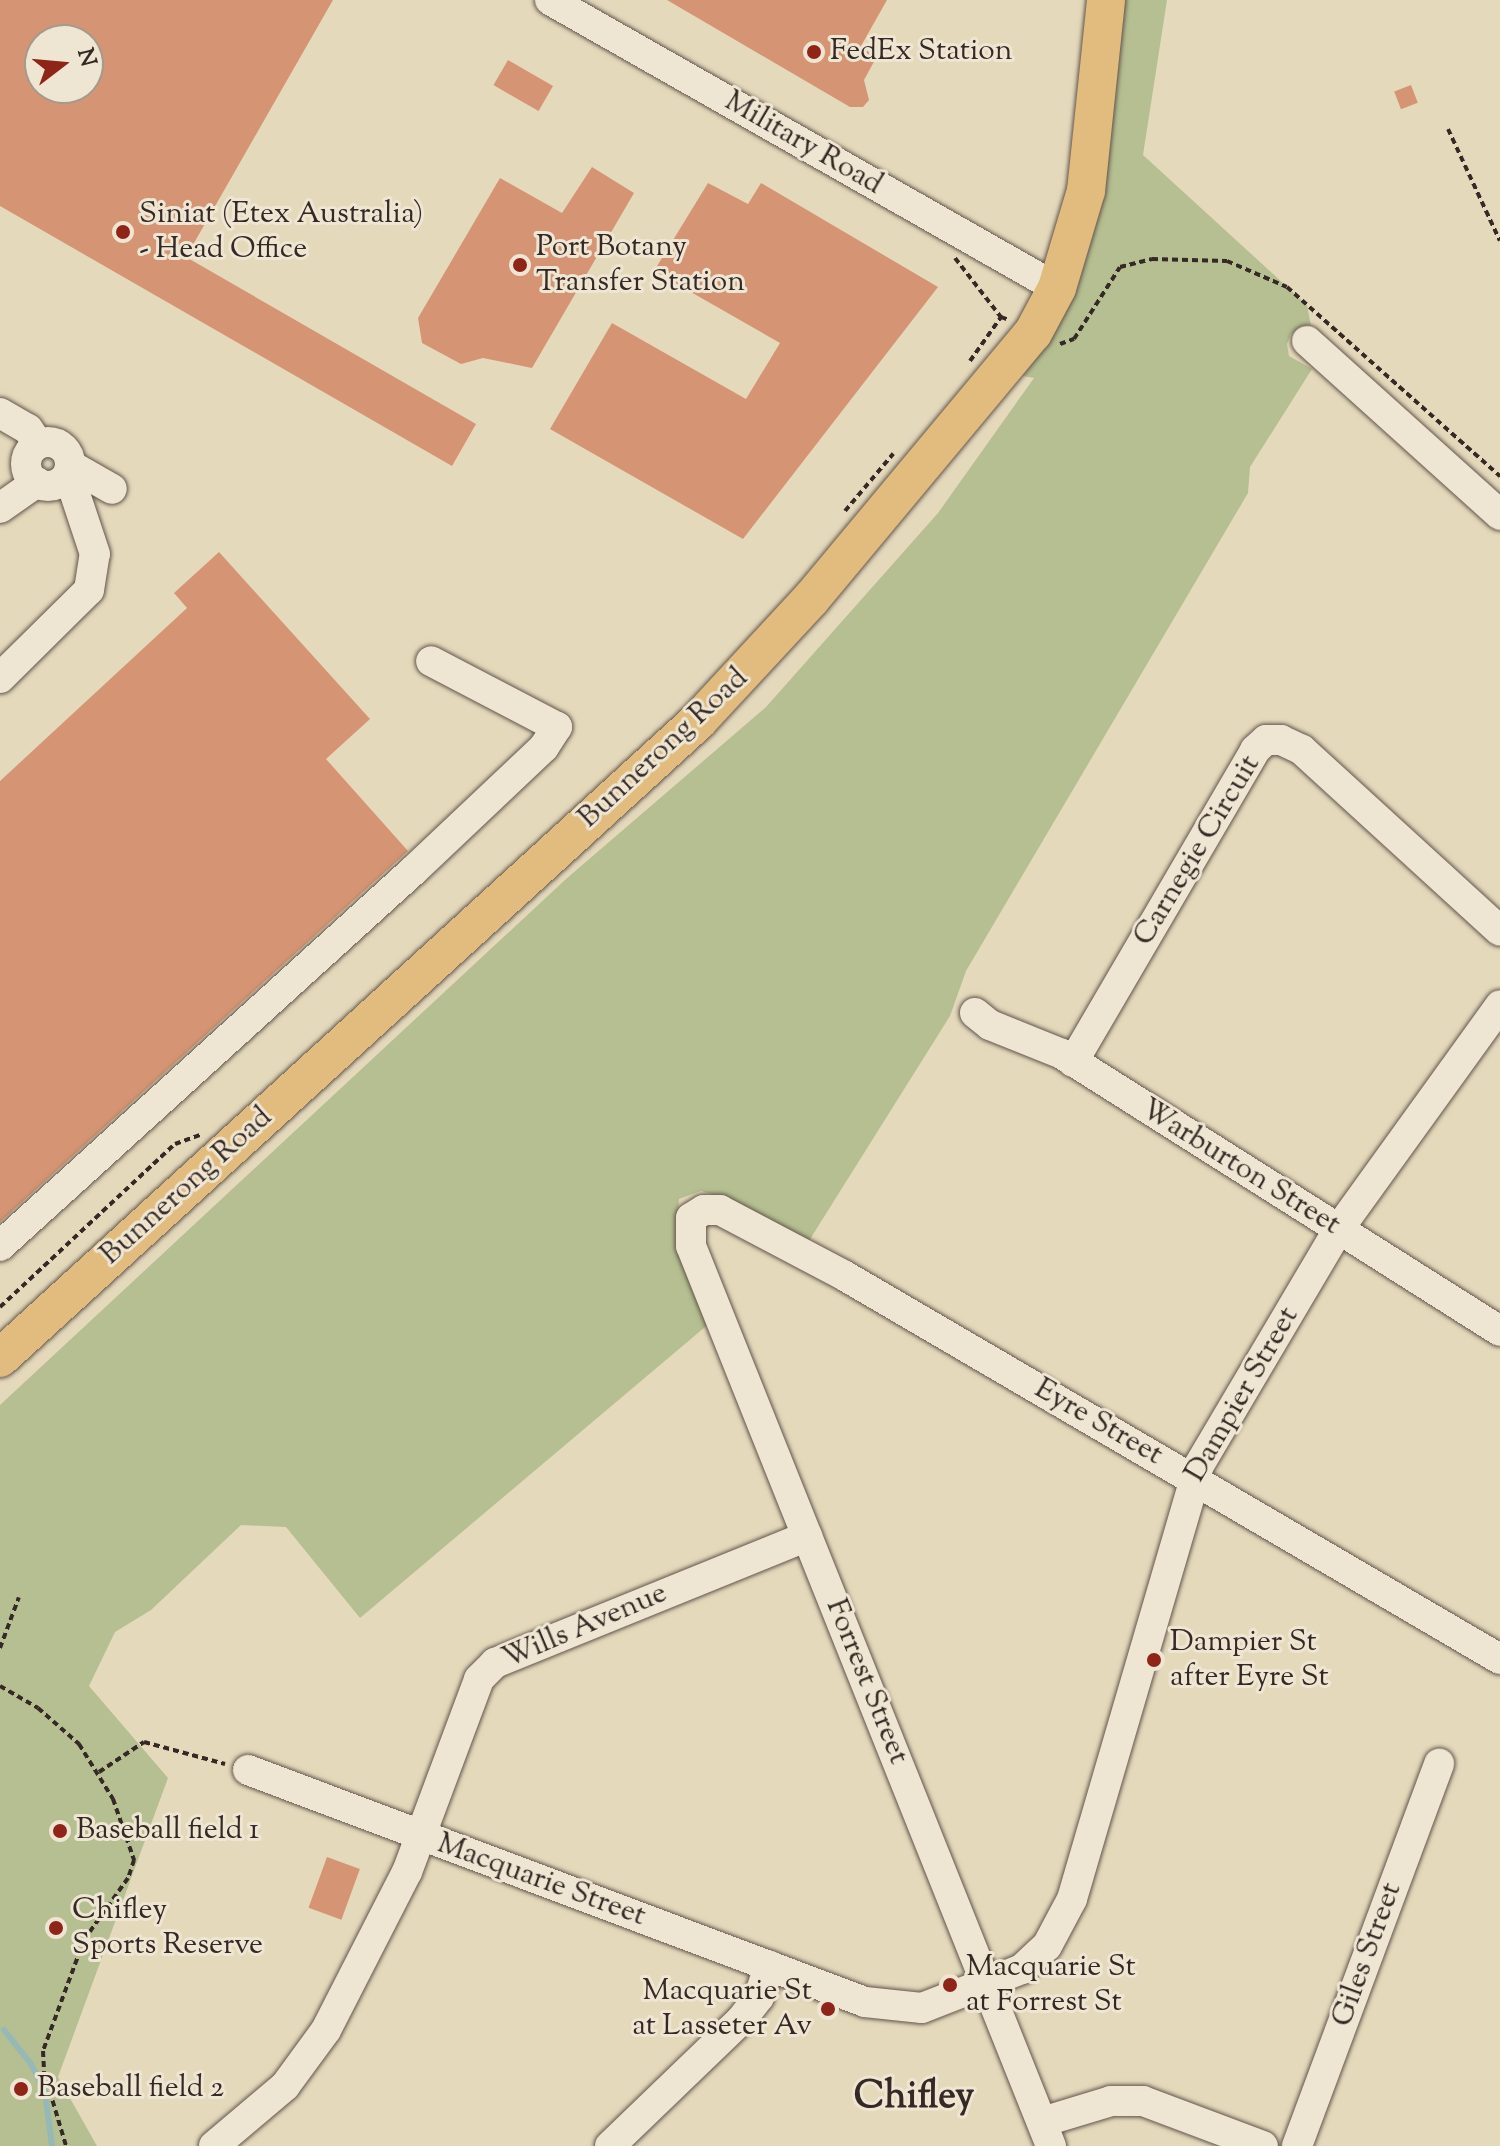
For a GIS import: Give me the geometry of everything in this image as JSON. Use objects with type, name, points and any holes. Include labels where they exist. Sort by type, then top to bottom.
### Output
[{"type":"main road","name":"Bunnerong Road","points":[[0,1358],[698,721],[811,599],[1033,333],[1057,288],[1086,191],[1106,0]]},
{"type":"street","name":"Military Road","points":[[550,0],[1057,288]]},
{"type":"street","points":[[1307,341],[1500,515]]},
{"type":"street","points":[[0,413],[28,429],[34,448],[27,468],[112,489]]},
{"type":"street","points":[[0,429],[34,448]]},
{"type":"street","points":[[0,508],[58,476]]},
{"type":"street","points":[[0,678],[79,602],[91,577],[95,554],[58,476]]},
{"type":"street","points":[[0,1246],[413,871],[544,747],[557,727],[431,661]]},
{"type":"street","name":"Carnegie Circuit","points":[[1073,1062],[1255,750],[1266,740],[1302,750],[1500,931]]},
{"type":"street","name":"Dampier Street","points":[[989,1984],[1033,1961],[1060,1928],[1072,1899],[1194,1479],[1338,1230],[1500,1005]]},
{"type":"street","name":"Warburton Street","points":[[975,1013],[990,1025],[1073,1062],[1500,1331]]},
{"type":"street","name":"Eyre Street","points":[[691,1218],[704,1210],[720,1210],[1194,1479],[1500,1659]]},
{"type":"street","name":"Forrest Street","points":[[691,1218],[687,1231],[691,1246],[989,1984],[1046,2134]]},
{"type":"street","name":"Wills Avenue","points":[[214,2146],[285,2086],[326,2030],[419,1836],[479,1679],[495,1663],[807,1536]]},
{"type":"street","name":"Giles Street","points":[[1297,2146],[1439,1764]]},
{"type":"street","name":"Macquarie Street","points":[[248,1770],[769,1966],[896,2009],[937,2004],[989,1984]]},
{"type":"street","points":[[610,2146],[741,2020],[759,1997],[769,1966]]},
{"type":"street","points":[[1046,2134],[1111,2101],[1143,2101],[1263,2146]]},
{"type":"path","points":[[1448,129],[1500,241]]},
{"type":"path","points":[[967,365],[1001,317],[1065,345],[1112,274],[1132,261],[1193,257],[1227,261],[1287,287],[1500,476]]},
{"type":"path","points":[[836,523],[898,447]]},
{"type":"path","points":[[0,1307],[175,1144],[205,1132]]},
{"type":"path","points":[[0,1648],[19,1597]]},
{"type":"path","points":[[0,1686],[38,1708],[79,1744],[99,1772],[134,1860],[128,1878],[84,1940],[43,2051],[44,2072],[66,2146]]},
{"type":"path","points":[[99,1772],[144,1742],[248,1770]]},
{"type":"green space","points":[[1121,0],[1167,0],[1143,155],[1307,305],[1311,326],[1291,334],[1287,344],[1289,356],[1312,369],[1250,467],[1248,493],[966,971],[950,1016],[807,1244],[718,1196],[701,1191],[679,1199],[677,1232],[711,1322],[360,1618],[286,1527],[241,1525],[151,1610],[115,1632],[89,1686],[168,1778],[58,2077],[97,2146],[0,2146],[0,1405],[566,879],[766,707],[938,513],[1034,378],[1023,376],[1050,334]]},
{"type":"building","name":"Siniat (Etex Australia) - Head Office","points":[[0,0],[333,0],[186,257],[476,424],[452,466],[0,206]]},
{"type":"building","name":"FedEx Station","points":[[667,0],[887,0],[861,46],[876,58],[864,80],[869,100],[863,107],[850,107]]},
{"type":"building","points":[[508,60],[553,86],[539,111],[494,85]]},
{"type":"building","points":[[1411,85],[1418,103],[1401,109],[1394,91]]},
{"type":"building","name":"Port Botany Transfer Station","points":[[592,167],[634,193],[532,368],[483,358],[461,364],[422,343],[418,318],[500,178],[562,213]]},
{"type":"building","points":[[708,183],[748,204],[761,183],[938,287],[743,539],[550,429],[612,323],[746,399],[780,343],[654,271]]},
{"type":"building","points":[[219,552],[370,719],[326,759],[408,851],[0,1222],[0,781],[187,608],[174,593]]},
{"type":"building","points":[[327,1857],[360,1869],[341,1920],[309,1908]]},
{"type":"waterway","points":[[4,2030],[31,2064],[45,2092],[52,2146]]},
{"type":"place","name":"FedEx Station","points":[[814,52]]},
{"type":"place","name":"Siniat (Etex Australia) - Head Office","points":[[123,232]]},
{"type":"place","name":"Port Botany Transfer Station","points":[[520,265]]},
{"type":"place","name":"Dampier St after Eyre St","points":[[1154,1660]]},
{"type":"place","name":"Baseball field 1","points":[[60,1831]]},
{"type":"place","name":"Chifley Sports Reserve","points":[[56,1928]]},
{"type":"place","name":"Macquarie St at Forrest St","points":[[950,1985]]},
{"type":"place","name":"Macquarie St at Lasseter Av","points":[[828,2009]]},
{"type":"place","name":"Baseball field 2","points":[[21,2089]]},
{"type":"district","name":"Chifley","points":[[914,2099]]}]
